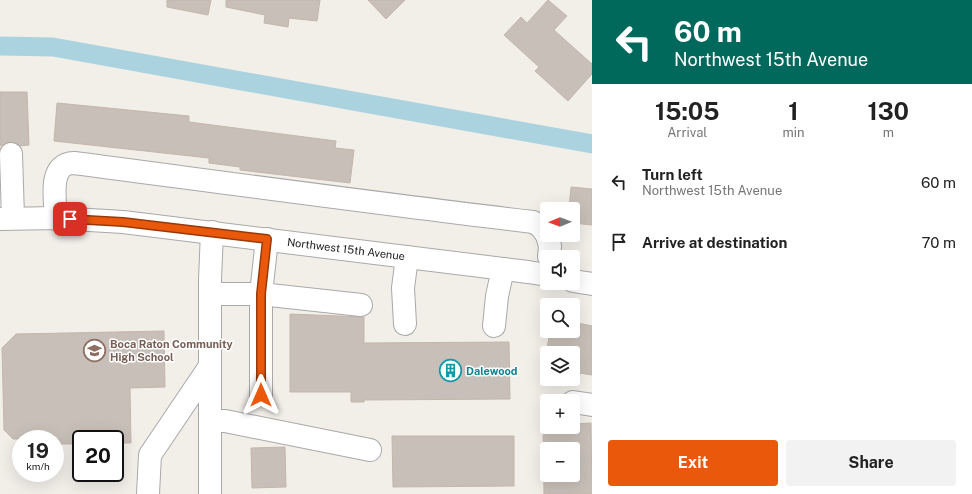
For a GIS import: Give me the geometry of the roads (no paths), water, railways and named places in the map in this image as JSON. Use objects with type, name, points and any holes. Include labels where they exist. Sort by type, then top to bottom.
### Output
[{"type":"street","points":[[7,219],[11,154]]},
{"type":"street","points":[[56,218],[55,191],[58,172],[60,166],[66,163],[74,162],[219,183],[303,192],[533,222],[540,226]]},
{"type":"street","name":"Northwest 15th Avenue","points":[[7,219],[56,218],[123,222],[503,268],[540,268]]},
{"type":"street","points":[[210,494],[210,294],[212,232]]},
{"type":"street","points":[[261,395],[261,294],[267,239]]},
{"type":"street","points":[[405,324],[403,288],[407,256]]},
{"type":"street","points":[[494,326],[497,296],[503,268]]},
{"type":"street","points":[[580,282],[592,284]]},
{"type":"street","points":[[210,294],[261,294],[361,305]]},
{"type":"street","points":[[148,494],[150,455],[210,366]]},
{"type":"street","points":[[580,403],[592,405]]},
{"type":"street","points":[[210,421],[225,421],[370,450]]},
{"type":"waterway","points":[[0,46],[53,47],[592,144]]},
{"type":"place","name":"Boca Raton Community High School","points":[[94,350]]},
{"type":"place","name":"Dalewood","points":[[450,371]]}]
